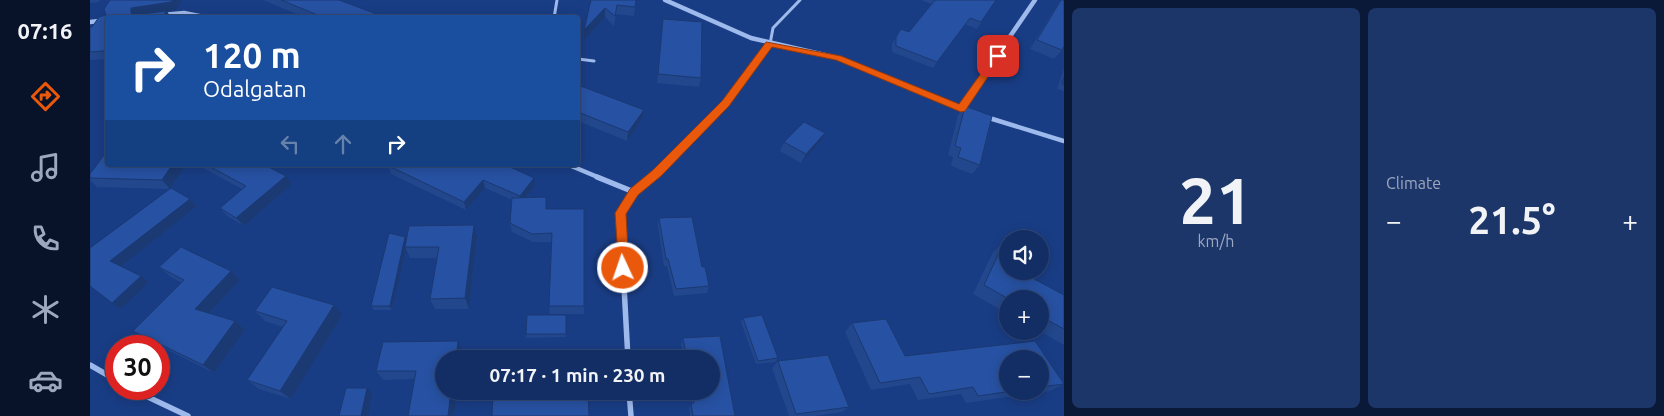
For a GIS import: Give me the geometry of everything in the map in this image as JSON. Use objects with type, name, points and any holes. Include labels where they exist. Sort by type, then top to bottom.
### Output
[{"type":"street","points":[[665,0],[770,44],[838,58],[971,112]]},
{"type":"street","points":[[961,108],[1035,0]]},
{"type":"street","points":[[166,15],[184,13],[194,15]]},
{"type":"street","points":[[90,22],[105,20]]},
{"type":"street","points":[[628,350],[620,213],[634,192],[657,173],[726,104],[770,44]]},
{"type":"street","points":[[980,115],[1064,141]]},
{"type":"street","points":[[574,167],[634,192]]},
{"type":"street","points":[[90,366],[105,374]]},
{"type":"street","points":[[154,400],[188,416]]},
{"type":"street","points":[[629,400],[630,416]]},
{"type":"lane","points":[[555,15],[558,0]]},
{"type":"lane","points":[[770,44],[772,28],[800,0]]},
{"type":"lane","points":[[580,59],[594,61]]},
{"type":"building","points":[[110,0],[173,0],[171,2],[131,8],[131,13],[134,15],[106,15],[104,9]]},
{"type":"building","points":[[281,0],[339,0],[379,15],[318,15]]},
{"type":"building","points":[[591,0],[636,0],[635,7],[617,5],[615,16],[605,8],[584,30]]},
{"type":"building","points":[[935,0],[996,0],[981,22],[970,18],[937,62],[896,46],[896,37],[901,29],[909,32]]},
{"type":"building","points":[[1061,0],[1064,0],[1064,46],[1062,50],[1037,40]]},
{"type":"building","points":[[166,11],[164,15],[134,15]]},
{"type":"building","points":[[105,15],[105,50],[90,52],[90,27],[99,17]]},
{"type":"building","points":[[663,19],[702,22],[701,78],[658,74]]},
{"type":"building","points":[[580,86],[644,110],[628,132],[580,113]]},
{"type":"building","points":[[965,106],[992,116],[980,165],[958,157],[961,148],[955,146]]},
{"type":"building","points":[[804,122],[825,133],[806,154],[784,142]]},
{"type":"building","points":[[104,155],[105,167],[171,167],[162,180],[90,178],[90,174]]},
{"type":"building","points":[[211,167],[269,167],[286,176],[236,218],[220,208],[246,186]]},
{"type":"building","points":[[391,167],[510,167],[534,178],[520,196],[483,180],[464,202]]},
{"type":"building","points":[[171,188],[190,199],[110,261],[141,276],[112,303],[90,286],[90,248]]},
{"type":"building","points":[[546,197],[546,209],[584,209],[584,306],[549,306],[552,233],[532,234],[510,223],[512,198]]},
{"type":"building","points":[[692,217],[702,267],[705,267],[709,286],[676,289],[668,259],[666,259],[659,218]]},
{"type":"building","points":[[474,225],[465,298],[430,299],[439,247],[405,247],[409,226]]},
{"type":"building","points":[[389,233],[405,237],[390,306],[371,306]]},
{"type":"building","points":[[181,247],[231,271],[195,309],[235,321],[203,365],[170,349],[170,335],[141,335],[133,331],[184,280],[159,267]]},
{"type":"building","points":[[999,253],[999,280],[1036,280],[1064,295],[1064,329],[1049,321],[1049,290],[999,290],[999,293],[984,285]]},
{"type":"building","points":[[272,287],[334,305],[280,391],[247,380],[287,321],[255,311]]},
{"type":"building","points":[[527,315],[566,315],[566,334],[526,334]]},
{"type":"building","points":[[762,315],[778,358],[758,361],[743,318]]},
{"type":"building","points":[[886,319],[905,356],[1035,341],[1041,350],[999,350],[999,393],[978,396],[973,387],[929,394],[920,377],[880,383],[852,323]]},
{"type":"building","points":[[720,336],[735,416],[693,416],[691,403],[694,403],[694,400],[720,400],[720,350],[685,350],[683,338]]},
{"type":"building","points":[[458,341],[457,350],[435,350],[435,400],[450,400],[448,416],[408,416],[416,371],[376,371],[383,342]]},
{"type":"building","points":[[828,355],[849,407],[796,414],[778,361]]},
{"type":"building","points":[[1049,362],[1064,384],[1049,386]]},
{"type":"building","points":[[346,388],[367,388],[361,416],[339,416]]},
{"type":"building","points":[[493,400],[588,400],[589,416],[492,416]]},
{"type":"route","points":[[623,268],[620,213],[634,192],[657,173],[726,104],[770,44],[838,58],[932,98],[961,108],[968,101],[998,56]]}]
